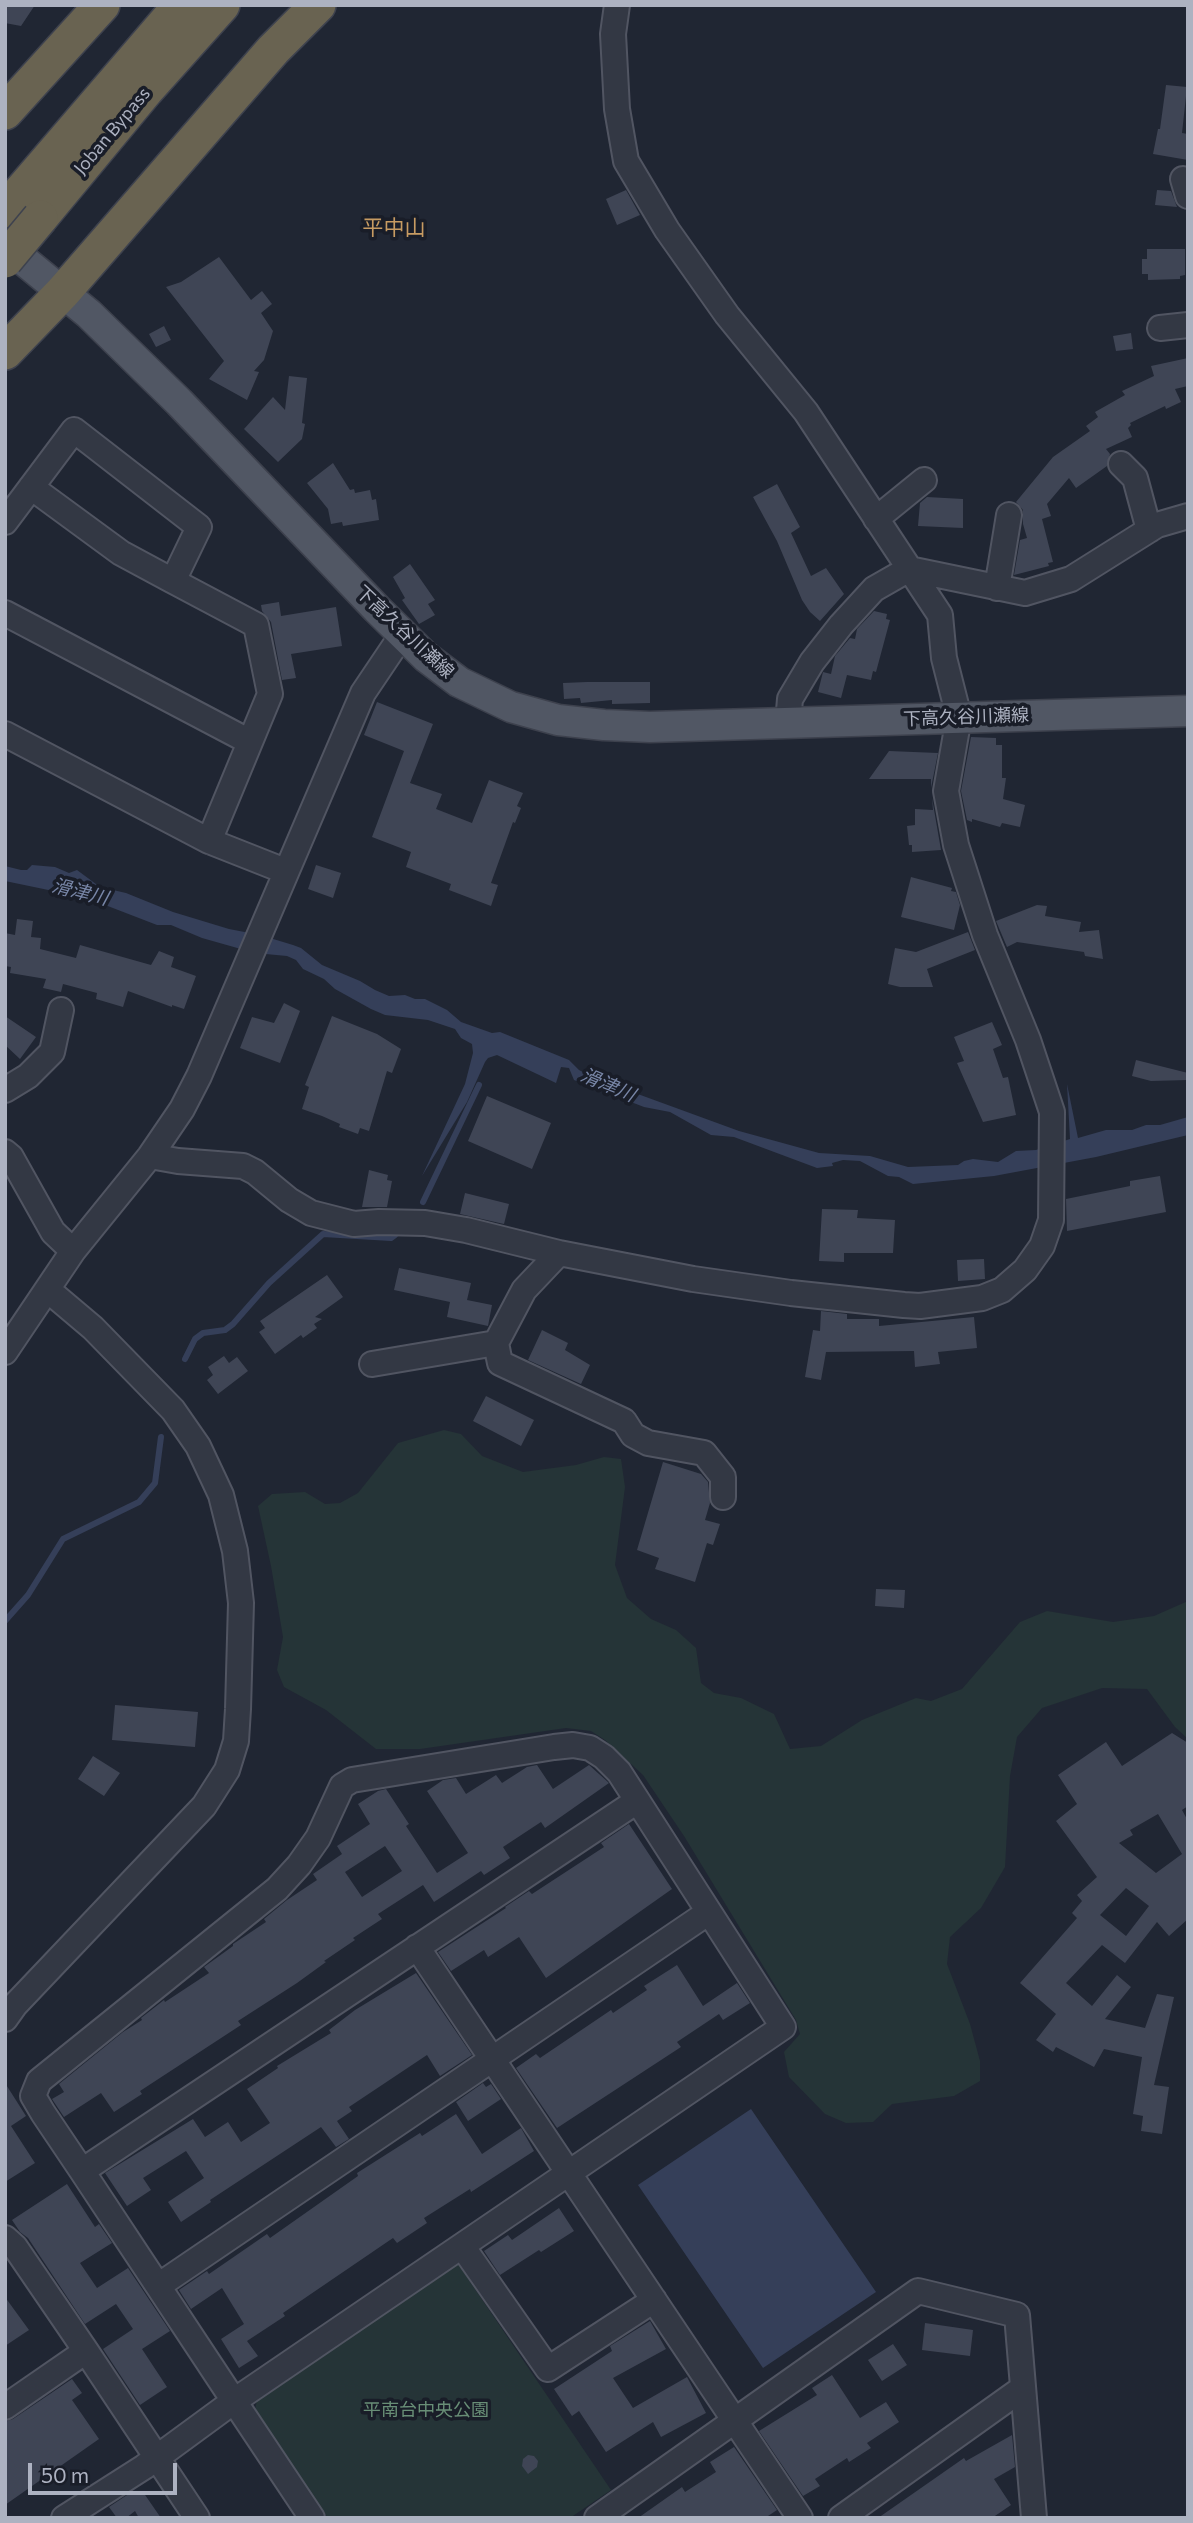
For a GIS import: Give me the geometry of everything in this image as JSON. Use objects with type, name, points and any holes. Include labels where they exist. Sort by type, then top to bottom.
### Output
[{"type":"highway","points":[[5,112],[102,5]]},
{"type":"highway","name":"Joban Bypass","points":[[5,260],[21,207],[181,5]]},
{"type":"highway","name":"Joban Bypass","points":[[21,207],[146,90],[222,5]]},
{"type":"highway","points":[[5,352],[63,292],[273,50],[318,5]]},
{"type":"main road","name":"下高久谷川瀬線","points":[[5,245],[63,292],[179,402],[402,635],[459,682],[511,707],[558,720],[604,726],[650,727],[1188,711]]},
{"type":"street","points":[[150,1156],[243,1166],[255,1172],[289,1200],[310,1213],[327,1219],[354,1224],[425,1223],[693,1279],[791,1293],[920,1306],[982,1298],[1002,1290],[1025,1270],[1042,1247],[1051,1220],[1052,1112],[1028,1040],[985,935],[956,845],[946,791],[959,717],[944,658],[940,615],[806,412],[727,316],[682,251],[626,161],[617,109],[613,34],[617,5]]},
{"type":"street","points":[[1160,328],[1188,325]]},
{"type":"street","points":[[5,522],[74,430],[199,527],[173,581]]},
{"type":"street","points":[[1121,464],[1135,478],[1149,530]]},
{"type":"street","points":[[876,519],[924,480]]},
{"type":"street","points":[[31,487],[121,553],[256,625],[270,694],[209,841]]},
{"type":"street","points":[[997,588],[1009,515]]},
{"type":"street","points":[[788,723],[790,699],[812,662],[841,625],[874,589],[909,569],[1025,593],[1071,579],[1157,525],[1188,516]]},
{"type":"street","points":[[5,613],[250,742]]},
{"type":"street","points":[[5,1352],[74,1251],[150,1156],[182,1109],[363,694],[402,635]]},
{"type":"street","points":[[5,734],[209,841],[285,871]]},
{"type":"street","points":[[5,1090],[28,1076],[52,1052],[61,1010]]},
{"type":"street","points":[[5,1153],[11,1157],[53,1232],[74,1251]]},
{"type":"street","points":[[559,1253],[524,1290],[496,1343],[500,1363],[624,1421],[633,1435],[648,1443],[704,1453],[723,1477],[723,1497]]},
{"type":"street","points":[[5,2019],[15,2005],[204,1806],[227,1770],[236,1741],[238,1709],[241,1603],[235,1551],[220,1495],[198,1446],[173,1410],[93,1328],[48,1290]]},
{"type":"street","points":[[372,1364],[496,1343]]},
{"type":"street","points":[[64,2518],[157,2457],[234,2400],[783,2027],[619,1772],[590,1748],[573,1745],[352,1780],[342,1786],[318,1838],[299,1865],[277,1889],[38,2081],[33,2096],[158,2286],[234,2400],[312,2518]]},
{"type":"street","points":[[82,2171],[637,1801]]},
{"type":"street","points":[[158,2286],[709,1912]]},
{"type":"street","points":[[417,1947],[800,2518]]},
{"type":"street","points":[[8,2246],[86,2351],[197,2518]]},
{"type":"street","points":[[461,2246],[548,2369],[654,2300]]},
{"type":"street","points":[[597,2518],[918,2291],[1017,2315],[1034,2518]]},
{"type":"street","points":[[5,2407],[86,2351]]},
{"type":"street","points":[[841,2518],[1023,2388]]},
{"type":"green space","points":[[444,1430],[461,1434],[482,1456],[523,1472],[576,1465],[604,1457],[621,1459],[625,1487],[615,1565],[627,1598],[651,1619],[676,1630],[696,1648],[701,1683],[714,1693],[741,1698],[774,1714],[790,1749],[821,1746],[862,1720],[916,1698],[931,1701],[962,1689],[1020,1622],[1047,1611],[1113,1622],[1154,1616],[1188,1601],[1188,1739],[1175,1727],[1147,1689],[1102,1688],[1042,1708],[1017,1737],[1010,1776],[1005,1867],[981,1908],[950,1937],[947,1964],[970,2024],[980,2061],[980,2081],[954,2096],[892,2104],[873,2122],[846,2123],[825,2114],[789,2077],[784,2052],[800,2034],[796,2020],[684,1836],[643,1775],[605,1740],[591,1731],[566,1728],[420,1749],[376,1749],[326,1710],[284,1687],[277,1670],[283,1637],[258,1506],[272,1494],[305,1492],[325,1504],[340,1503],[358,1493],[398,1443]]},
{"type":"green space","name":"平南台中央公園","points":[[456,2261],[611,2490],[570,2518],[328,2518],[255,2411],[258,2394]]},
{"type":"water","name":"滑津川","points":[[32,865],[55,867],[69,873],[77,870],[100,887],[126,893],[173,912],[229,929],[293,945],[322,965],[375,990],[389,996],[405,995],[425,999],[447,1010],[461,1022],[492,1033],[500,1032],[569,1060],[579,1070],[594,1078],[739,1131],[819,1153],[870,1156],[908,1167],[958,1165],[973,1159],[998,1162],[1016,1151],[1036,1150],[1070,1139],[1067,1084],[1078,1138],[1106,1130],[1132,1130],[1146,1125],[1160,1125],[1188,1117],[1188,1135],[1096,1157],[994,1176],[913,1184],[899,1177],[888,1176],[860,1161],[843,1160],[832,1163],[833,1166],[817,1168],[734,1137],[711,1135],[670,1112],[644,1107],[574,1080],[569,1068],[561,1067],[556,1083],[497,1055],[485,1062],[467,1102],[422,1176],[465,1084],[473,1053],[472,1044],[461,1038],[455,1029],[428,1020],[385,1015],[371,1009],[303,969],[296,960],[287,956],[255,953],[202,938],[171,925],[157,925],[87,898],[5,881],[5,866],[27,870]]},
{"type":"water","points":[[751,2109],[876,2292],[763,2368],[638,2185]]},
{"type":"building","points":[[5,5],[35,5],[21,26],[5,23]]},
{"type":"building","points":[[1166,85],[1187,87],[1182,133],[1188,134],[1188,160],[1153,154],[1160,129]]},
{"type":"building","points":[[626,190],[640,215],[617,225],[606,199]]},
{"type":"building","points":[[1157,190],[1171,191],[1177,207],[1155,205]]},
{"type":"building","points":[[1147,249],[1185,249],[1185,275],[1180,276],[1180,279],[1148,280],[1148,274],[1142,274],[1142,259],[1147,259]]},
{"type":"building","points":[[219,257],[251,300],[262,291],[272,304],[261,313],[273,331],[264,360],[254,371],[259,372],[247,400],[209,379],[224,361],[166,287],[181,282]]},
{"type":"building","points":[[164,326],[171,340],[156,347],[149,334]]},
{"type":"building","points":[[1131,333],[1133,349],[1116,351],[1113,336]]},
{"type":"building","points":[[1188,358],[1188,386],[1175,389],[1181,402],[1166,409],[1165,406],[1130,423],[1128,428],[1132,437],[1106,449],[1110,454],[1107,466],[1076,488],[1069,478],[1047,504],[1051,516],[1042,519],[1053,562],[1048,563],[1049,566],[1014,575],[1020,540],[1027,538],[1023,510],[1016,502],[1053,457],[1090,431],[1086,426],[1098,417],[1095,412],[1125,395],[1122,391],[1154,376],[1151,366]]},
{"type":"building","points":[[289,376],[307,378],[302,423],[305,424],[302,439],[278,462],[244,429],[273,397],[285,410]]},
{"type":"building","points":[[333,463],[350,490],[354,489],[355,493],[370,490],[372,500],[376,499],[379,520],[343,526],[342,522],[331,524],[328,509],[307,483]]},
{"type":"building","points":[[777,484],[800,527],[791,533],[811,576],[826,568],[844,594],[820,621],[802,600],[777,541],[753,497]]},
{"type":"building","points":[[927,497],[963,499],[963,528],[918,526],[920,503]]},
{"type":"building","points":[[410,564],[435,600],[428,604],[435,615],[419,624],[402,600],[405,598],[393,577]]},
{"type":"building","points":[[279,602],[281,616],[336,607],[342,646],[291,654],[296,678],[282,680],[271,622],[262,611],[261,605]]},
{"type":"building","points":[[874,611],[887,614],[886,619],[890,620],[876,672],[873,671],[871,680],[847,675],[841,698],[818,692],[823,672],[831,674],[835,656],[850,638],[855,639],[857,629]]},
{"type":"building","points":[[650,682],[650,703],[612,704],[612,700],[581,703],[580,698],[564,699],[563,683]]},
{"type":"building","points":[[377,702],[433,724],[410,783],[442,794],[436,809],[472,823],[489,780],[523,793],[517,806],[521,808],[515,823],[513,822],[491,883],[498,885],[491,906],[449,890],[451,884],[406,867],[411,852],[372,837],[404,751],[364,735]]},
{"type":"building","points":[[971,737],[996,738],[996,745],[1002,745],[1002,778],[1006,778],[1003,799],[1025,805],[1020,827],[1002,823],[1000,827],[967,820],[961,791]]},
{"type":"building","points":[[889,751],[938,753],[931,788],[931,779],[869,779]]},
{"type":"building","points":[[932,798],[941,850],[912,852],[907,826],[915,825],[915,809],[933,810]]},
{"type":"building","points":[[316,865],[341,873],[333,898],[308,889]]},
{"type":"building","points":[[911,877],[952,888],[951,891],[956,892],[960,905],[954,930],[901,917]]},
{"type":"building","points":[[1037,905],[1047,906],[1045,916],[1081,922],[1079,932],[1099,930],[1103,959],[1085,956],[1084,952],[1017,942],[1007,947],[996,921]]},
{"type":"building","points":[[17,919],[33,921],[31,937],[41,938],[40,949],[76,958],[80,945],[151,965],[159,951],[174,957],[171,967],[196,976],[184,1009],[128,991],[123,1007],[96,999],[97,993],[63,984],[61,992],[43,988],[46,979],[10,973],[11,967],[5,966],[5,933],[15,935]]},
{"type":"building","points":[[968,932],[975,950],[927,969],[933,987],[900,987],[888,984],[895,948],[916,952]]},
{"type":"building","points":[[284,1003],[300,1011],[280,1063],[240,1048],[252,1017],[274,1023]]},
{"type":"building","points":[[5,1016],[36,1037],[20,1059],[5,1045]]},
{"type":"building","points":[[332,1016],[377,1034],[401,1049],[392,1073],[387,1071],[369,1131],[360,1128],[358,1134],[302,1109],[309,1087],[305,1085]]},
{"type":"building","points":[[992,1022],[1002,1045],[993,1049],[1003,1078],[1008,1077],[1016,1115],[983,1122],[957,1063],[964,1061],[954,1037]]},
{"type":"building","points":[[1136,1060],[1188,1073],[1188,1080],[1151,1081],[1132,1076]]},
{"type":"building","points":[[487,1096],[551,1123],[532,1169],[468,1141]]},
{"type":"building","points":[[369,1170],[388,1175],[387,1180],[392,1181],[387,1207],[362,1207]]},
{"type":"building","points":[[1160,1176],[1166,1212],[1067,1231],[1066,1199],[1130,1186],[1130,1181]]},
{"type":"building","points":[[465,1193],[509,1204],[504,1224],[460,1214]]},
{"type":"building","points":[[822,1209],[858,1210],[857,1218],[895,1220],[893,1253],[844,1253],[844,1262],[819,1261]]},
{"type":"building","points":[[984,1259],[985,1279],[958,1281],[957,1260]]},
{"type":"building","points":[[399,1268],[471,1283],[467,1300],[492,1305],[488,1326],[447,1317],[450,1302],[394,1290]]},
{"type":"building","points":[[327,1275],[343,1297],[315,1317],[322,1319],[314,1324],[317,1328],[303,1338],[301,1335],[275,1354],[259,1332],[265,1328],[260,1321]]},
{"type":"building","points":[[821,1311],[847,1314],[847,1319],[879,1319],[879,1326],[974,1317],[977,1348],[938,1352],[940,1364],[915,1367],[914,1351],[826,1352],[821,1380],[805,1377],[813,1330],[820,1331]]},
{"type":"building","points":[[542,1330],[568,1343],[565,1350],[590,1365],[581,1384],[528,1360]]},
{"type":"building","points":[[224,1356],[229,1363],[237,1357],[248,1371],[218,1394],[207,1380],[213,1375],[208,1367]]},
{"type":"building","points":[[486,1396],[534,1420],[521,1446],[473,1421]]},
{"type":"building","points":[[663,1462],[701,1474],[708,1482],[710,1503],[705,1520],[720,1524],[713,1545],[707,1543],[695,1582],[655,1569],[659,1558],[637,1550]]},
{"type":"building","points":[[876,1589],[905,1590],[904,1608],[875,1606]]},
{"type":"building","points":[[115,1705],[198,1712],[195,1747],[112,1740]]},
{"type":"building","points":[[1172,1733],[1188,1743],[1188,1806],[1182,1810],[1188,1821],[1188,1919],[1169,1936],[1157,1922],[1125,1963],[1102,1945],[1066,1983],[1092,2006],[1117,1975],[1131,1987],[1105,2019],[1145,2028],[1157,1994],[1174,1997],[1154,2085],[1169,2087],[1162,2134],[1141,2131],[1143,2116],[1133,2114],[1142,2057],[1104,2049],[1094,2067],[1056,2047],[1053,2052],[1036,2040],[1056,2014],[1020,1983],[1077,1918],[1072,1913],[1082,1901],[1077,1895],[1097,1877],[1056,1821],[1077,1804],[1058,1775],[1106,1742],[1122,1766]],"holes":[[[1158,1814],[1182,1854],[1156,1873],[1119,1843],[1133,1835],[1130,1830]],[[1126,1888],[1149,1906],[1126,1936],[1100,1915]]]},
{"type":"building","points":[[93,1756],[120,1773],[104,1796],[78,1779]]},
{"type":"building","points":[[537,1765],[553,1789],[589,1765],[609,1783],[545,1828],[541,1822],[503,1847],[510,1858],[484,1875],[481,1871],[434,1902],[423,1885],[378,1914],[382,1919],[353,1938],[355,1940],[324,1961],[326,1962],[238,2021],[241,2025],[140,2091],[142,2094],[114,2112],[101,2093],[64,2117],[52,2099],[64,2092],[59,2084],[164,2000],[165,2002],[209,1973],[204,1967],[266,1922],[264,1919],[287,1900],[317,1880],[313,1874],[342,1854],[337,1846],[370,1824],[358,1804],[386,1789],[409,1824],[406,1826],[437,1873],[468,1853],[427,1791],[443,1780],[456,1778],[466,1794],[496,1775],[502,1783],[527,1767]],"holes":[[[385,1846],[402,1871],[362,1897],[345,1872]]]},
{"type":"building","points":[[629,1824],[672,1889],[546,1978],[519,1937],[488,1957],[484,1950],[451,1971],[438,1952],[529,1891],[532,1894],[604,1847],[601,1843]]},
{"type":"building","points":[[677,1965],[703,2006],[737,1983],[750,2003],[723,2020],[719,2014],[677,2042],[681,2047],[557,2128],[516,2068],[536,2054],[540,2058],[611,2010],[613,2013],[647,1990],[644,1986]]},
{"type":"building","points":[[416,1973],[472,2055],[440,2076],[427,2055],[349,2107],[352,2111],[337,2121],[349,2139],[336,2147],[321,2127],[181,2222],[168,2202],[204,2178],[186,2151],[143,2178],[151,2190],[127,2206],[105,2173],[193,2119],[205,2137],[228,2122],[241,2142],[270,2123],[247,2089],[278,2068],[277,2066],[331,2033],[329,2030],[355,2010]]},
{"type":"building","points":[[5,2083],[26,2116],[11,2126],[35,2163],[5,2182]]},
{"type":"building","points":[[483,2083],[486,2087],[491,2084],[501,2099],[468,2121],[456,2102]]},
{"type":"building","points":[[456,2114],[482,2154],[521,2128],[534,2151],[471,2192],[470,2189],[424,2218],[427,2223],[397,2243],[393,2238],[283,2313],[285,2316],[247,2341],[258,2356],[239,2368],[221,2339],[244,2324],[222,2288],[191,2309],[179,2290],[207,2271],[209,2274],[267,2234],[270,2238],[358,2176],[357,2173],[420,2133],[422,2136]]},
{"type":"building","points":[[67,2184],[95,2227],[99,2224],[112,2243],[80,2263],[97,2288],[128,2268],[170,2331],[142,2349],[167,2387],[140,2405],[103,2349],[133,2329],[116,2304],[85,2324],[28,2238],[12,2220]]},
{"type":"building","points":[[559,2208],[574,2231],[500,2275],[484,2251],[508,2235],[512,2240]]},
{"type":"building","points":[[5,2297],[29,2330],[5,2346]]},
{"type":"building","points":[[650,2321],[666,2349],[613,2378],[633,2408],[687,2377],[706,2413],[661,2437],[653,2422],[606,2452],[579,2411],[572,2416],[554,2389],[612,2351],[610,2346]]},
{"type":"building","points":[[925,2323],[973,2330],[970,2356],[922,2350]]},
{"type":"building","points":[[893,2344],[907,2365],[882,2381],[868,2360]]},
{"type":"building","points":[[832,2375],[860,2418],[886,2402],[899,2422],[867,2443],[871,2448],[849,2462],[847,2458],[815,2479],[820,2486],[803,2496],[759,2431],[817,2395],[812,2388]]},
{"type":"building","points":[[72,2379],[82,2393],[72,2400],[99,2439],[5,2505],[5,2422]]},
{"type":"building","points":[[1012,2435],[1015,2467],[994,2479],[1011,2505],[992,2518],[878,2518],[964,2458],[966,2461]]},
{"type":"building","points":[[734,2447],[777,2510],[765,2518],[638,2518],[682,2487],[685,2492],[716,2472],[710,2462]]},
{"type":"building","points":[[528,2455],[534,2456],[538,2461],[537,2467],[528,2474],[522,2466],[523,2459]]},
{"type":"building","points":[[133,2491],[143,2492],[161,2518],[139,2518],[135,2511],[126,2518],[117,2518],[109,2507]]},
{"type":"waterway","points":[[423,1202],[479,1085]]},
{"type":"waterway","points":[[185,1359],[195,1339],[203,1333],[225,1330],[233,1324],[269,1283],[323,1234],[391,1238],[395,1235]]},
{"type":"waterway","points":[[5,1621],[28,1595],[63,1539],[139,1502],[155,1483],[161,1437]]},
{"type":"district","name":"平中山","points":[[394,228]]}]
